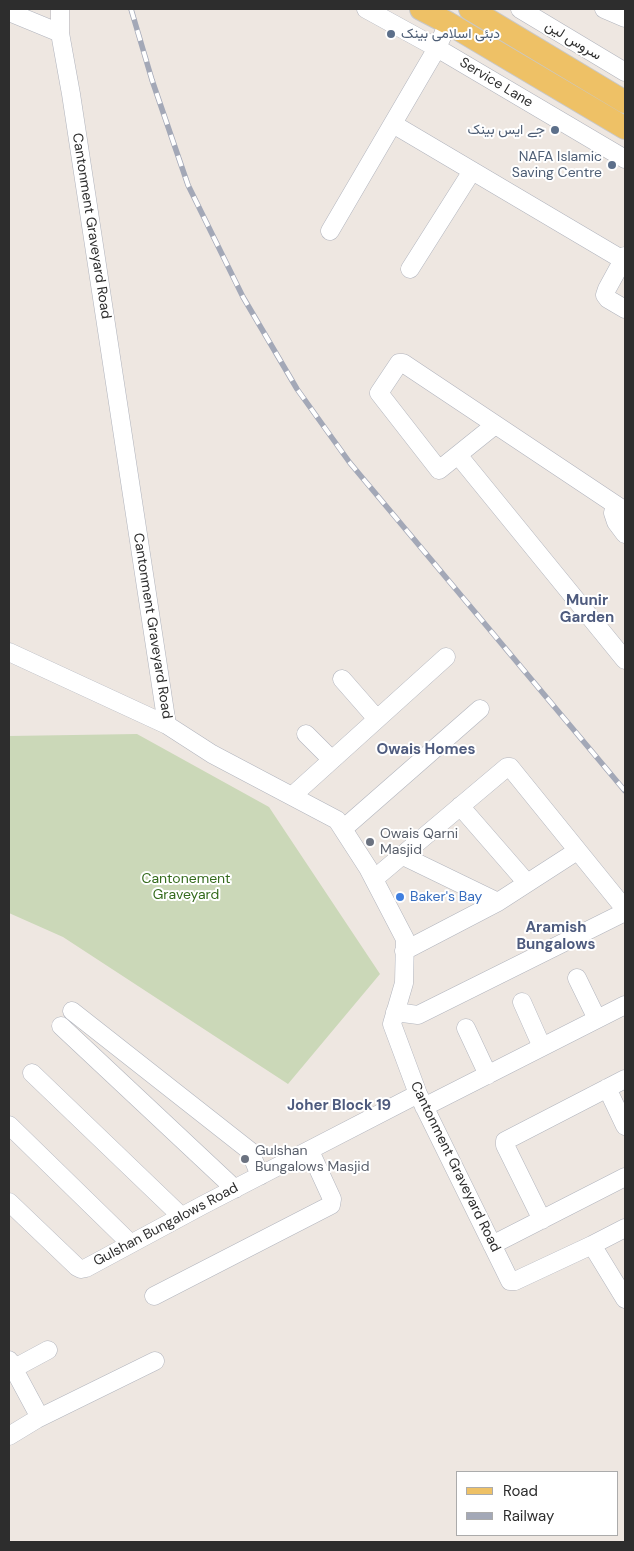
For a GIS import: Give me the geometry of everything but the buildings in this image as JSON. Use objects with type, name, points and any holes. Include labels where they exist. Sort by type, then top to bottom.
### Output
[{"type":"main road","points":[[421,9],[448,23],[625,128]]},
{"type":"main road","points":[[470,9],[625,102]]},
{"type":"street","name":"Cantonment Graveyard Road","points":[[60,9],[60,33],[71,94],[167,725],[212,754],[337,820],[374,879],[405,939],[404,983],[392,1024],[421,1101],[510,1281],[514,1281],[592,1245]]},
{"type":"street","name":"Service Lane","points":[[366,9],[438,48],[625,159]]},
{"type":"street","name":"سروس لین","points":[[520,9],[625,72]]},
{"type":"street","points":[[604,9],[625,18]]},
{"type":"street","points":[[9,12],[60,33]]},
{"type":"street","points":[[330,231],[438,48],[448,23]]},
{"type":"street","points":[[393,124],[624,258],[605,295],[608,299],[625,309]]},
{"type":"street","points":[[410,269],[472,171]]},
{"type":"street","points":[[495,425],[439,470],[380,395],[381,390],[399,363],[403,363],[620,508],[613,513],[616,522],[625,534]]},
{"type":"street","points":[[458,455],[625,660]]},
{"type":"street","points":[[9,652],[167,725]]},
{"type":"street","points":[[292,796],[446,657]]},
{"type":"street","points":[[342,679],[377,720]]},
{"type":"street","points":[[343,829],[480,709]]},
{"type":"street","points":[[306,734],[332,760]]},
{"type":"street","points":[[374,879],[503,768],[510,767],[625,911],[418,1015],[395,1012]]},
{"type":"street","points":[[460,806],[527,883]]},
{"type":"street","points":[[404,951],[498,902],[577,851]]},
{"type":"street","points":[[402,855],[498,902]]},
{"type":"street","points":[[578,978],[597,1019]]},
{"type":"street","points":[[522,1002],[542,1047]]},
{"type":"street","name":"Gulshan Bungalows Road","points":[[9,1202],[81,1269],[310,1151],[421,1101],[488,1074],[625,1004]]},
{"type":"street","points":[[72,1011],[250,1151],[260,1176]]},
{"type":"street","points":[[61,1026],[235,1189]]},
{"type":"street","points":[[466,1028],[488,1074]]},
{"type":"street","points":[[32,1073],[181,1216]]},
{"type":"street","points":[[542,1220],[505,1145],[505,1141],[625,1079]]},
{"type":"street","points":[[607,1088],[625,1126]]},
{"type":"street","points":[[9,1125],[130,1243]]},
{"type":"street","points":[[154,1296],[331,1205],[332,1199],[310,1151]]},
{"type":"street","points":[[492,1245],[625,1177]]},
{"type":"street","points":[[625,1228],[592,1245],[625,1299]]},
{"type":"street","points":[[37,1420],[38,1414],[10,1367],[48,1350]]},
{"type":"street","points":[[9,1436],[155,1361]]},
{"type":"green space","name":"Cantonement Graveyard","points":[[137,734],[269,807],[380,974],[288,1084],[63,937],[9,913],[9,736]]},
{"type":"railway","points":[[131,9],[152,80],[188,185],[243,297],[297,389],[350,463],[625,791]]},
{"type":"place","name":"دبئی اسلامی بینک","points":[[391,34]]},
{"type":"place","name":"جے ایس بینک","points":[[555,130]]},
{"type":"place","name":"NAFA Islamic Saving Centre","points":[[612,165]]},
{"type":"place","name":"Owais Qarni Masjid","points":[[370,842]]},
{"type":"place","name":"Baker's Bay","points":[[400,897]]},
{"type":"place","name":"Gulshan Bungalows Masjid","points":[[245,1159]]},
{"type":"district","name":"Munir Garden","points":[[587,610]]},
{"type":"district","name":"Owais Homes","points":[[426,750]]},
{"type":"district","name":"Aramish Bungalows","points":[[556,936]]},
{"type":"district","name":"Joher Block 19","points":[[339,1106]]}]
